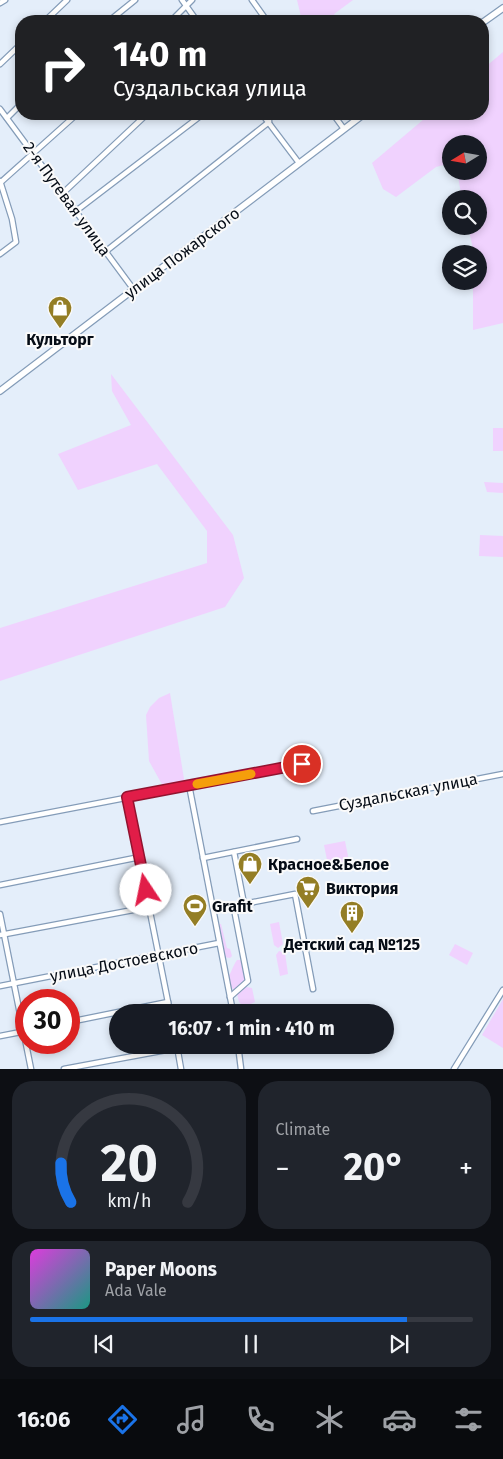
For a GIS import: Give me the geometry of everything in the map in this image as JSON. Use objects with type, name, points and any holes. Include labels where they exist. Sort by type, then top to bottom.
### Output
[{"type":"street","points":[[0,3],[5,0]]},
{"type":"street","points":[[51,15],[67,0]]},
{"type":"street","points":[[116,15],[135,0]]},
{"type":"street","points":[[182,0],[193,15]]},
{"type":"street","points":[[177,15],[192,0]]},
{"type":"street","points":[[252,0],[263,15]]},
{"type":"street","points":[[489,18],[503,8]]},
{"type":"street","points":[[0,64],[15,50]]},
{"type":"street","name":"2-я Путевая улица","points":[[0,109],[134,290]]},
{"type":"street","points":[[7,118],[15,110]]},
{"type":"street","points":[[0,254],[16,242],[12,219],[0,182],[70,120]]},
{"type":"street","points":[[63,193],[141,120]]},
{"type":"street","points":[[76,211],[195,120]]},
{"type":"street","points":[[338,120],[344,129]]},
{"type":"street","name":"улица Пожарского","points":[[0,391],[356,120]]},
{"type":"street","points":[[105,252],[268,122],[299,163]]},
{"type":"street","points":[[0,822],[302,764]]},
{"type":"street","name":"Суздальская улица","points":[[313,810],[503,774]]},
{"type":"street","points":[[189,785],[231,1004]]},
{"type":"street","points":[[80,1020],[168,1002],[127,797]]},
{"type":"street","points":[[203,858],[297,839]]},
{"type":"street","points":[[234,852],[244,904]]},
{"type":"street","points":[[0,885],[140,857]]},
{"type":"street","points":[[230,997],[248,981],[234,909],[243,907],[244,904],[295,894],[313,989]]},
{"type":"street","points":[[2,934],[149,907]]},
{"type":"street","points":[[0,914],[2,934],[15,989]]},
{"type":"street","name":"улица Достоевского","points":[[0,986],[219,943]]},
{"type":"street","points":[[454,1069],[503,990]]},
{"type":"street","points":[[0,1036],[15,1033]]},
{"type":"street","points":[[28,1054],[30,1069]]},
{"type":"street","points":[[64,1069],[138,1054]]},
{"type":"street","points":[[178,1054],[181,1069]]},
{"type":"street","points":[[239,1054],[241,1069]]},
{"type":"shaded area","points":[[297,0],[353,0],[335,15],[301,15]]},
{"type":"shaded area","points":[[503,52],[503,323],[473,330],[473,290],[487,290],[487,245],[472,245],[470,235],[487,235],[487,190],[460,190],[459,180],[488,180],[488,135],[442,135],[442,165],[436,167],[396,197],[383,189],[372,163],[423,120],[489,120],[489,64]]},
{"type":"shaded area","points":[[111,374],[233,535],[244,578],[225,607],[0,681],[0,628],[207,563],[207,531],[157,464],[78,490],[58,454],[131,425],[112,391]]},
{"type":"shaded area","points":[[493,428],[503,428],[503,451],[493,451]]},
{"type":"shaded area","points":[[484,482],[503,483],[503,493],[487,492]]},
{"type":"shaded area","points":[[480,535],[503,536],[503,557],[479,556]]},
{"type":"shaded area","points":[[170,693],[185,785],[164,788],[149,761],[146,715],[150,707],[159,698]]},
{"type":"shaded area","points":[[345,841],[349,861],[328,865],[324,845]]},
{"type":"shaded area","points":[[279,922],[283,944],[278,948],[274,945],[270,924]]},
{"type":"shaded area","points":[[218,924],[221,924],[227,948],[230,949],[232,956],[230,958],[224,957]]},
{"type":"shaded area","points":[[455,944],[473,953],[467,965],[449,955]]},
{"type":"shaded area","points":[[279,951],[285,953],[288,974],[280,976],[276,955]]},
{"type":"shaded area","points":[[237,960],[242,962],[246,979],[234,990],[229,985],[228,977]]},
{"type":"shaded area","points":[[246,987],[252,988],[255,1002],[241,1004],[237,994]]},
{"type":"shaded area","points":[[503,999],[503,1048],[482,1035]]},
{"type":"slow traffic","points":[[197,784],[251,774]]},
{"type":"place","name":"Культорг","points":[[60,329]]},
{"type":"place","name":"Красное&Белое","points":[[250,885]]},
{"type":"place","name":"Виктория","points":[[308,909]]},
{"type":"place","name":"Grafit","points":[[195,927]]},
{"type":"place","name":"Детский сад №125","points":[[352,934]]},
{"type":"route","points":[[146,890],[127,797],[302,764]]}]
